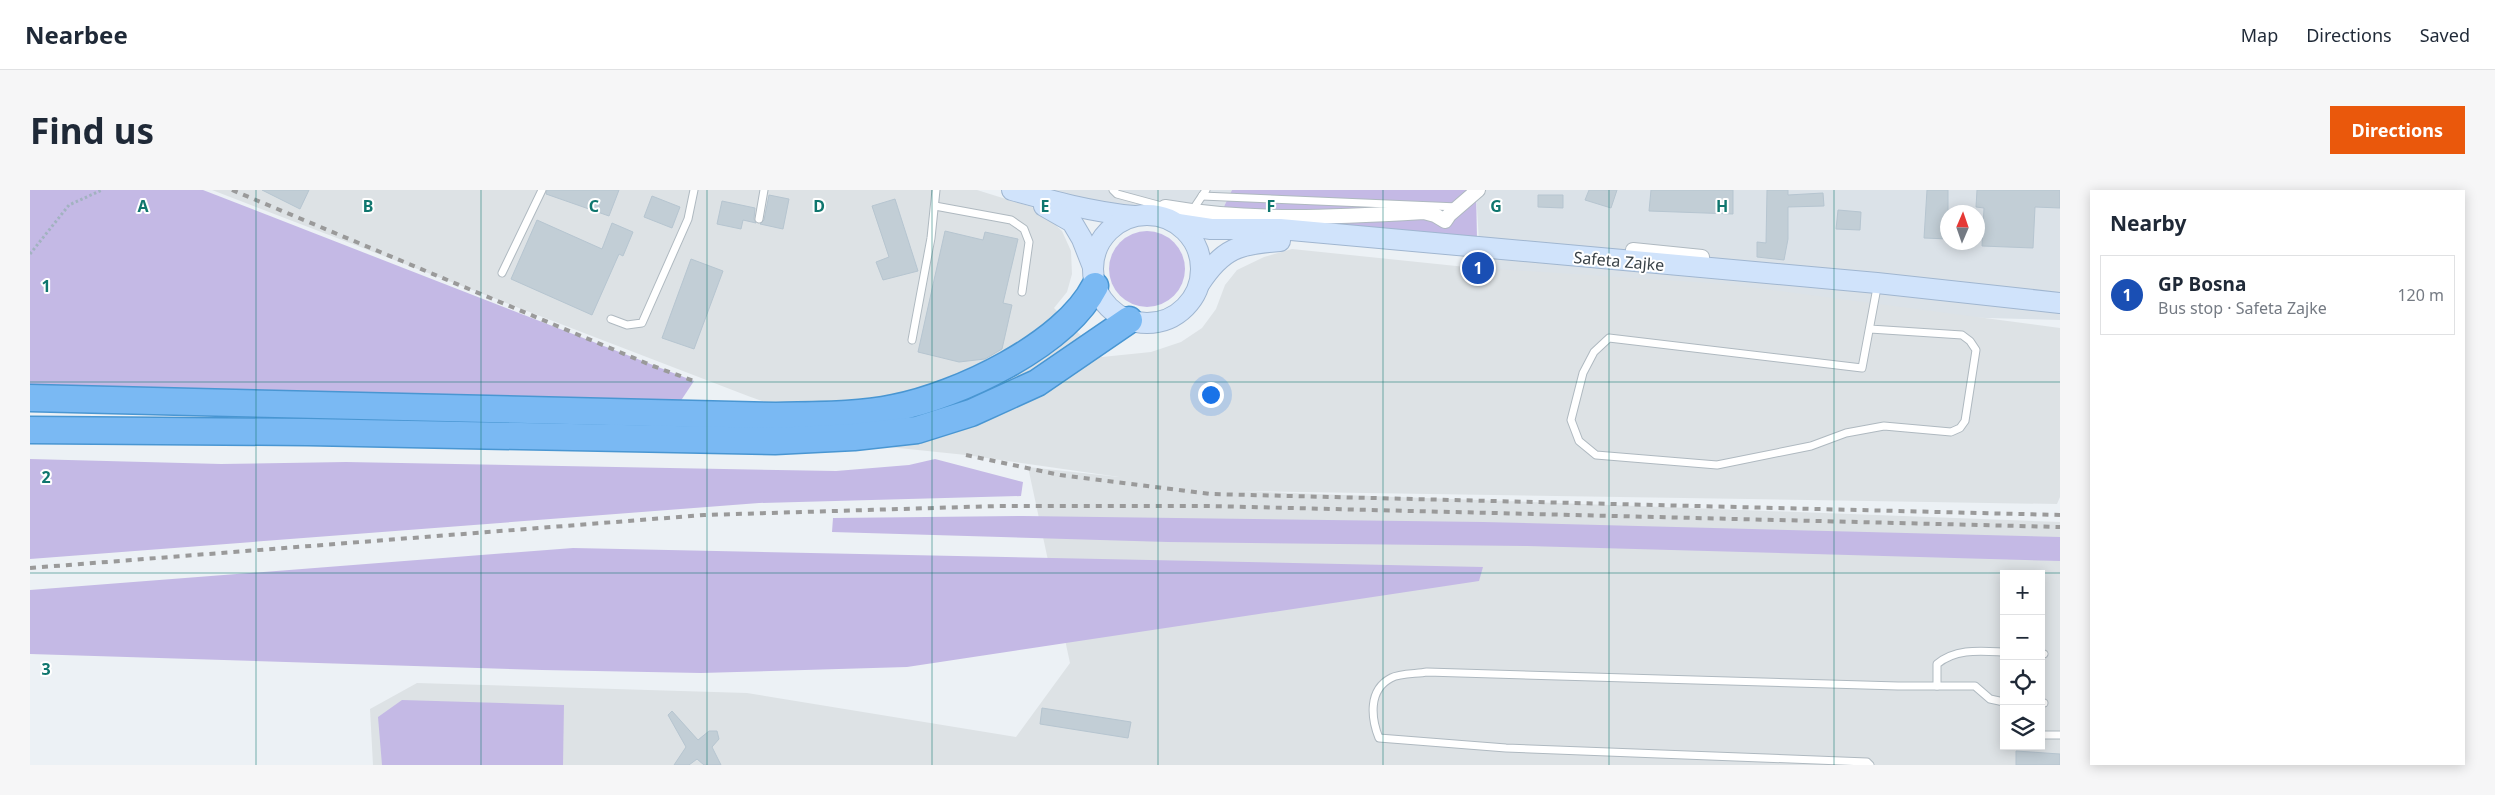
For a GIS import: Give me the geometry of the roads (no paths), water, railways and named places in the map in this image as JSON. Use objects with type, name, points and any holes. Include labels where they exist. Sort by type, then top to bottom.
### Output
[{"type":"highway","points":[[30,398],[776,416],[892,409],[925,401],[960,387],[1013,361],[1038,345],[1076,315],[1086,303],[1094,277]]},
{"type":"highway","points":[[31,430],[308,432],[775,441],[854,437],[917,430],[971,413],[1037,383],[1098,339],[1129,320]]},
{"type":"highway","points":[[30,388],[84,390],[248,403]]},
{"type":"main road","name":"Safeta Zajke","points":[[1016,191],[1049,194],[1082,209],[1134,216]]},
{"type":"main road","name":"Safeta Zajke","points":[[1016,191],[1072,222],[1082,239],[1094,277],[1105,302],[1116,313],[1129,320],[1147,323],[1164,320],[1180,312],[1193,299],[1200,283],[1214,262],[1232,251],[1253,243],[1281,241],[1876,293],[2060,313]]},
{"type":"main road","name":"Safeta Zajke","points":[[1094,277],[1097,250],[1105,235],[1113,227],[1134,216],[1160,211],[1185,218],[1204,228],[1280,230],[1877,283],[2060,303]]},
{"type":"main road","points":[[1185,218],[1187,231],[1198,250],[1202,272],[1200,283]]},
{"type":"street","points":[[1440,245],[1445,221],[1478,190]]},
{"type":"street","points":[[1185,218],[1334,218],[1424,212],[1435,214],[1445,221]]},
{"type":"street","points":[[1633,250],[2060,293]]},
{"type":"lane","points":[[502,272],[542,190]]},
{"type":"lane","points":[[611,319],[627,325],[642,323],[688,219],[694,190]]},
{"type":"lane","points":[[759,218],[764,190]]},
{"type":"lane","points":[[912,340],[931,238],[936,190]]},
{"type":"lane","points":[[1113,190],[1117,194],[1160,211]]},
{"type":"lane","points":[[1185,218],[1204,193],[1462,204]]},
{"type":"lane","points":[[935,206],[1011,220],[1024,229],[1029,242],[1022,292]]},
{"type":"lane","points":[[1870,329],[1962,335],[1970,341],[1976,350],[1965,421],[1960,428],[1951,432],[1884,426],[1846,433],[1812,446],[1716,465],[1596,455],[1579,442],[1571,420],[1584,373],[1594,352],[1609,338],[1862,368],[1876,293]]},
{"type":"lane","points":[[1937,686],[1937,664],[1945,657],[1957,653],[2000,652]]},
{"type":"lane","points":[[1870,765],[1867,762],[1506,748],[1379,738],[1372,708],[1378,689],[1392,677],[1427,672],[1974,686],[1990,699],[2000,701]]},
{"type":"lane","points":[[2045,735],[2060,735]]},
{"type":"railway","points":[[232,190],[653,366],[694,381]]},
{"type":"railway","points":[[966,455],[1060,475],[1210,494],[2060,515]]},
{"type":"railway","points":[[30,568],[704,515],[998,506],[1210,506],[2060,527]]},
{"type":"place","name":"GP Bosna","points":[[1478,268]]}]
